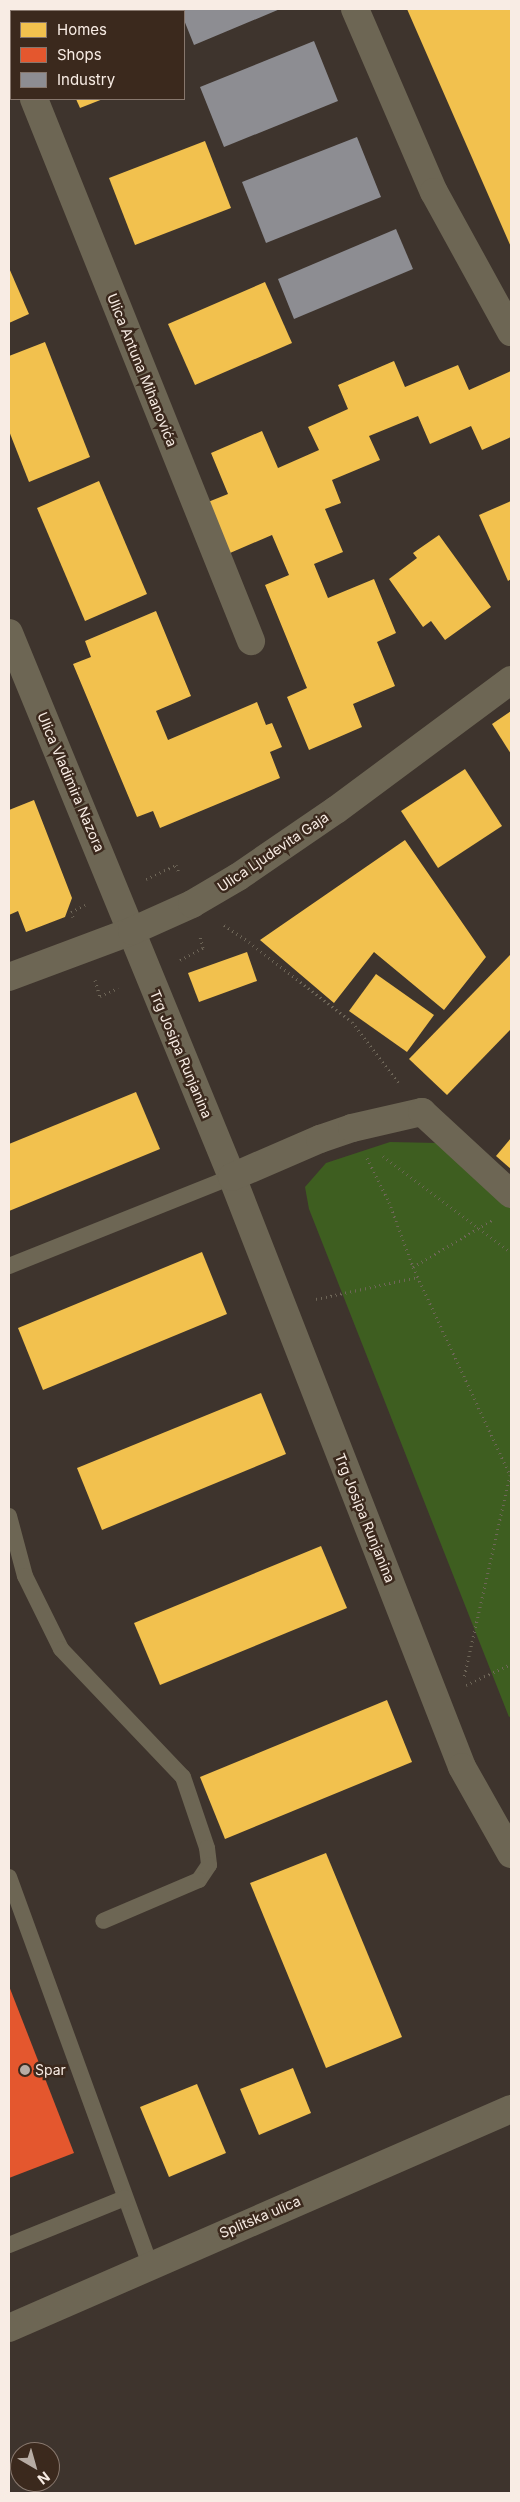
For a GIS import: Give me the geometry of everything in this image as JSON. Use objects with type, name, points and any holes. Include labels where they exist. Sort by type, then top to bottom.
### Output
[{"type":"street","points":[[356,9],[434,192],[511,332]]},
{"type":"street","name":"Ulica Antuna Mihanovića","points":[[34,100],[251,641]]},
{"type":"street","name":"Ulica Vladimira Nazora","points":[[9,633],[132,931]]},
{"type":"street","name":"Ulica Ljudevita Gaja","points":[[9,976],[132,931],[192,904],[238,877],[314,825],[511,680]]},
{"type":"street","name":"Trg Josipa Runjanina","points":[[132,931],[147,974],[232,1177],[281,1307],[462,1767],[511,1854]]},
{"type":"street","points":[[232,1177],[320,1139],[354,1132],[422,1112],[511,1194]]},
{"type":"street","name":"Splitska ulica","points":[[9,2328],[150,2264],[511,2109]]},
{"type":"lane","points":[[9,1266],[232,1177]]},
{"type":"lane","points":[[9,1516],[25,1576],[61,1649],[183,1777],[207,1848],[208,1865],[199,1880],[103,1921]]},
{"type":"lane","points":[[9,1877],[150,2264]]},
{"type":"lane","points":[[9,2245],[126,2198]]},
{"type":"path","points":[[192,904],[249,942],[352,1022],[422,1112]]},
{"type":"path","points":[[354,1132],[511,1252]]},
{"type":"path","points":[[354,1132],[389,1202],[413,1267],[510,1476],[463,1686],[511,1664]]},
{"type":"path","points":[[413,1267],[496,1218]]},
{"type":"path","points":[[281,1307],[418,1277]]},
{"type":"green space","points":[[390,1142],[438,1143],[511,1203],[511,1716],[509,1717],[309,1209],[305,1187],[326,1163]]},
{"type":"building: Homes","points":[[155,9],[156,10],[122,10]]},
{"type":"building: Homes","points":[[407,9],[511,9],[511,247]]},
{"type":"building: Homes","points":[[76,100],[100,100],[80,108]]},
{"type":"building: Homes","points":[[205,141],[231,208],[135,245],[109,178]]},
{"type":"building: Homes","points":[[9,268],[29,314],[9,323]]},
{"type":"building: Homes","points":[[265,282],[292,343],[195,385],[168,324]]},
{"type":"building: Homes","points":[[45,342],[90,457],[29,482],[9,431],[9,356]]},
{"type":"building: Homes","points":[[394,361],[405,387],[458,365],[469,390],[511,371],[511,437],[482,450],[471,426],[430,444],[418,416],[369,436],[380,460],[332,480],[341,503],[325,509],[343,552],[314,564],[328,598],[374,579],[396,633],[377,642],[395,686],[353,704],[362,727],[309,750],[287,697],[307,688],[265,585],[289,575],[272,535],[230,553],[208,502],[228,494],[211,453],[262,431],[278,468],[319,450],[308,427],[348,409],[338,385]]},
{"type":"building: Homes","points":[[99,481],[147,594],[85,621],[37,508]]},
{"type":"building: Homes","points":[[511,501],[511,579],[508,581],[479,515]]},
{"type":"building: Homes","points":[[439,535],[491,607],[445,640],[431,621],[423,627],[389,579],[417,558],[413,553]]},
{"type":"building: Homes","points":[[156,611],[191,696],[156,711],[168,740],[257,702],[266,725],[272,723],[282,747],[270,752],[280,778],[160,828],[153,811],[137,817],[73,664],[91,657],[85,641]]},
{"type":"building: Homes","points":[[511,711],[511,754],[492,724]]},
{"type":"building: Homes","points":[[465,769],[502,826],[438,868],[401,811]]},
{"type":"building: Homes","points":[[34,800],[72,898],[65,917],[26,932],[18,911],[9,915],[9,810]]},
{"type":"building: Homes","points":[[405,840],[486,957],[444,1010],[374,952],[334,1003],[260,940]]},
{"type":"building: Homes","points":[[247,952],[257,981],[199,1002],[188,973]]},
{"type":"building: Homes","points":[[511,954],[511,1029],[447,1095],[409,1059]]},
{"type":"building: Homes","points":[[376,974],[434,1015],[407,1052],[349,1011]]},
{"type":"building: Homes","points":[[136,1092],[160,1149],[9,1211],[9,1144]]},
{"type":"building: Homes","points":[[511,1138],[511,1169],[496,1156]]},
{"type":"building: Homes","points":[[202,1252],[227,1314],[43,1390],[18,1328]]},
{"type":"building: Homes","points":[[261,1393],[286,1454],[102,1530],[77,1468]]},
{"type":"building: Homes","points":[[321,1546],[347,1608],[160,1685],[134,1623]]},
{"type":"building: Homes","points":[[387,1700],[412,1762],[225,1839],[200,1777]]},
{"type":"building: Homes","points":[[326,1853],[402,2037],[326,2068],[250,1883]]},
{"type":"building: Homes","points":[[293,2068],[311,2113],[259,2135],[240,2089]]},
{"type":"building: Homes","points":[[197,2084],[226,2153],[169,2177],[140,2107]]},
{"type":"building: Shops","name":"Spar","points":[[9,1986],[74,2153],[9,2178]]},
{"type":"building: Industry","points":[[280,9],[194,45],[185,22],[185,10],[180,10]]},
{"type":"building: Industry","points":[[314,41],[338,101],[224,147],[200,87]]},
{"type":"building: Industry","points":[[357,137],[381,197],[266,243],[242,182]]},
{"type":"building: Industry","points":[[396,229],[413,269],[294,319],[278,279]]},
{"type":"place","name":"Spar","points":[[25,2070]]}]
